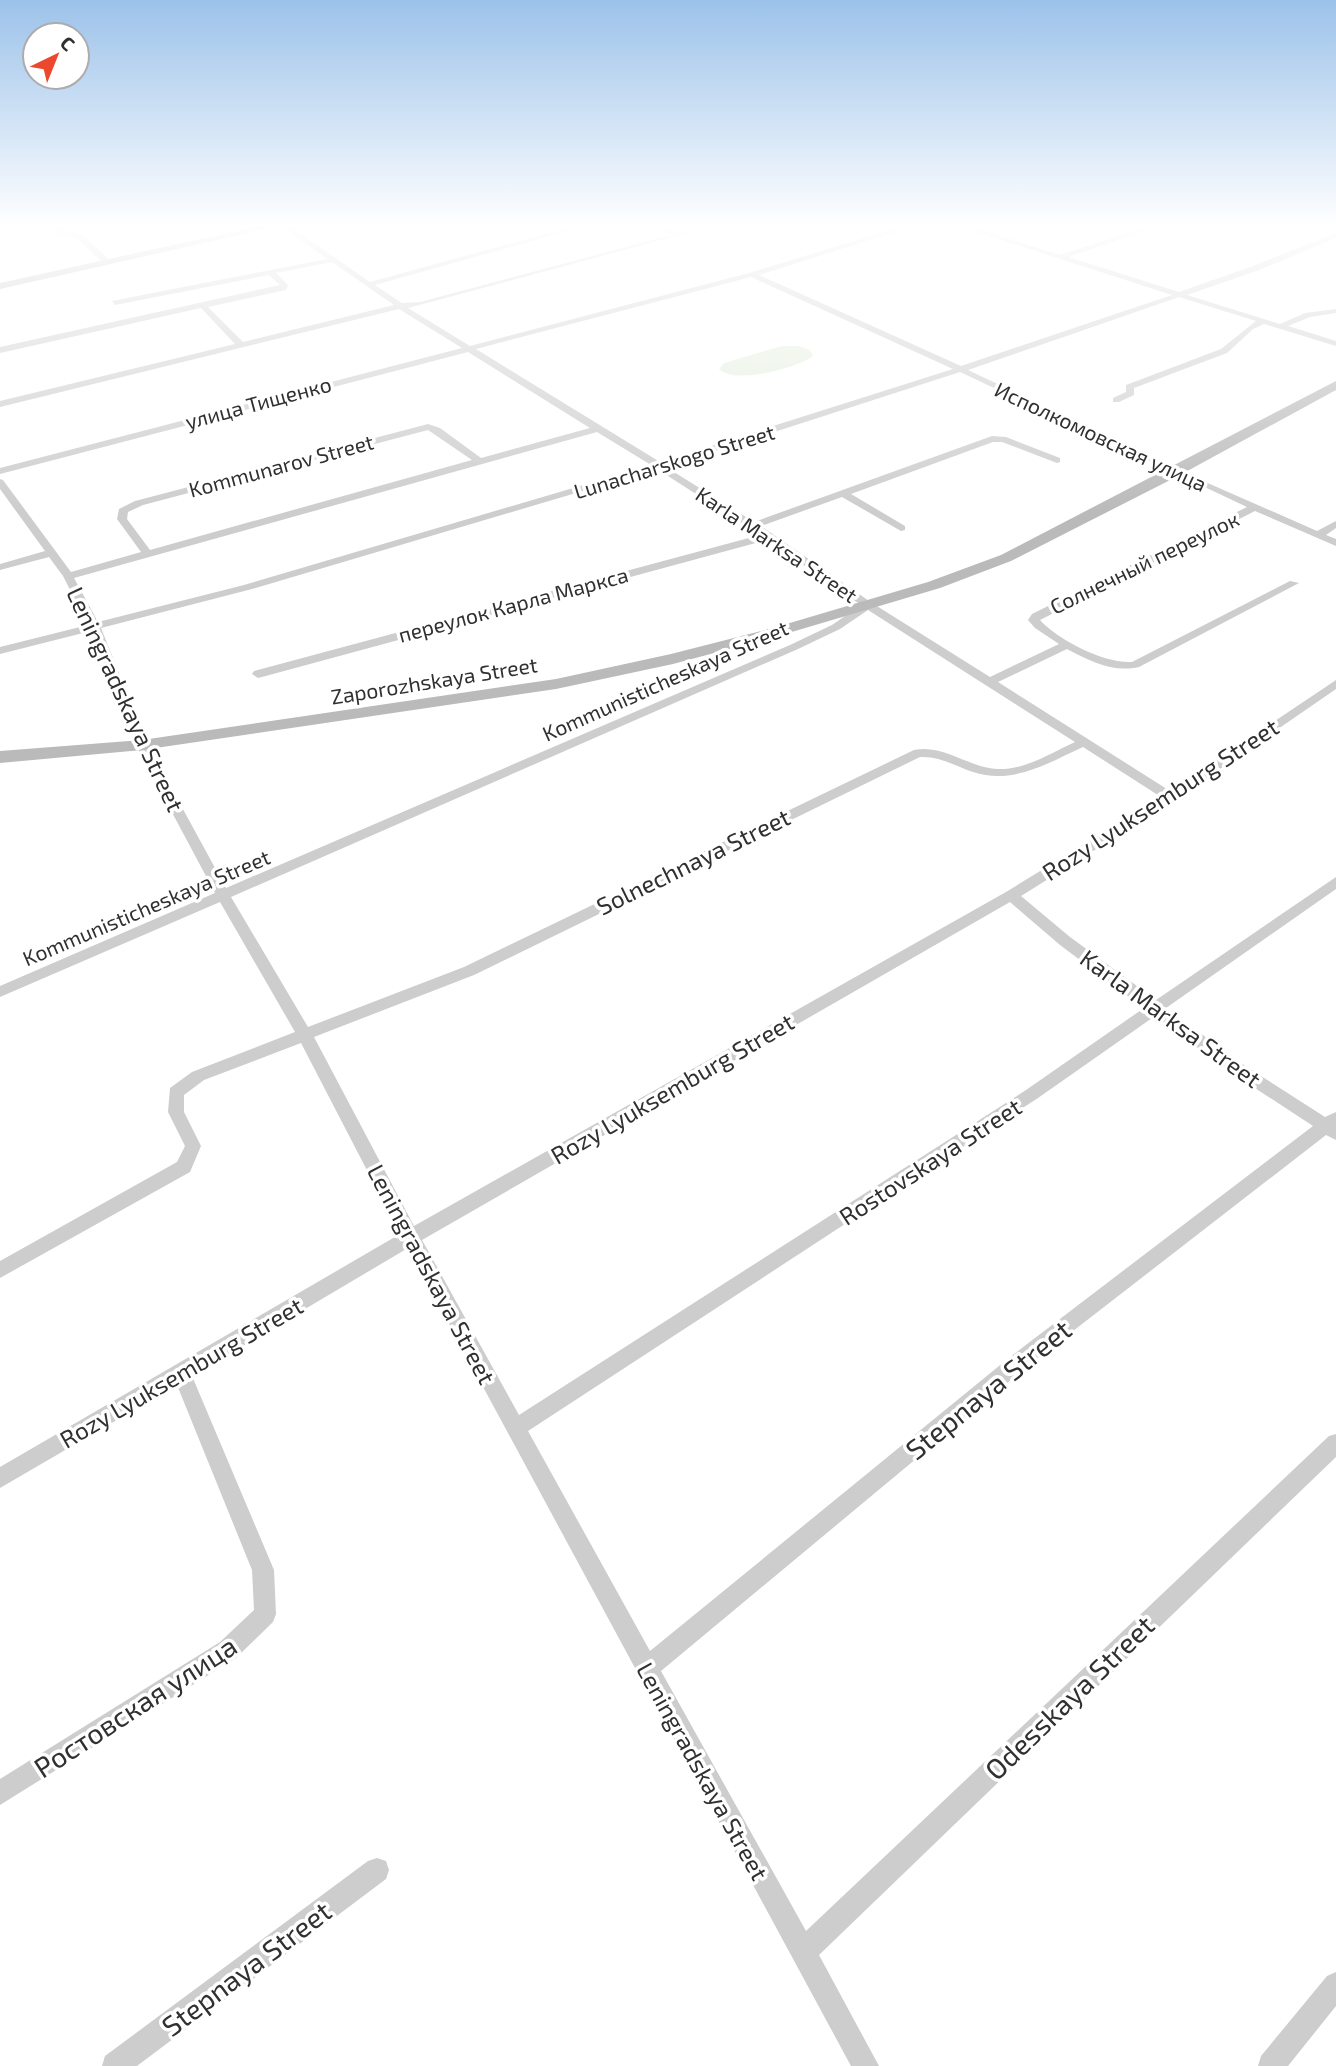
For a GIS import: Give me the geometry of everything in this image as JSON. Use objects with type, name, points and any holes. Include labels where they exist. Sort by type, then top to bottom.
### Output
[{"type":"main road","name":"Kommunisticheskaya Street","points":[[868,605],[934,585],[1006,558],[1175,472],[1336,385]]},
{"type":"main road","name":"Zaporozhskaya Street","points":[[0,757],[142,745],[556,684],[673,659],[868,605]]},
{"type":"street","points":[[0,350],[145,319]]},
{"type":"street","points":[[216,319],[241,345]]},
{"type":"street","points":[[0,404],[345,319]]},
{"type":"street","name":"Karla Marksa Street","points":[[422,319],[769,536],[868,605],[1170,797]]},
{"type":"street","name":"улица Тищенко","points":[[0,471],[576,319]]},
{"type":"street","name":"Исполкомовская улица","points":[[849,319],[1175,472],[1336,543]]},
{"type":"street","name":"Lunacharskogo Street","points":[[0,651],[95,628],[404,542],[659,466],[959,370],[1106,319]]},
{"type":"street","points":[[1259,319],[1336,344]]},
{"type":"street","points":[[1282,327],[1298,319]]},
{"type":"street","points":[[1116,400],[1131,393],[1129,387],[1224,351],[1234,345],[1243,331],[1264,321]]},
{"type":"street","name":"Kommunarov Street","points":[[148,555],[122,519],[123,511],[139,503],[428,427],[437,429],[481,462]]},
{"type":"street","points":[[68,576],[599,428]]},
{"type":"street","points":[[752,526],[992,439],[1003,439],[1057,460]]},
{"type":"street","name":"Leningradskaya Street","points":[[0,482],[68,576],[95,628],[142,745],[224,897],[304,1034],[646,1669],[866,2066]]},
{"type":"street","points":[[843,493],[901,528]]},
{"type":"street","name":"Солнечный переулок","points":[[1068,644],[1039,626],[1034,620],[1037,616],[1255,507]]},
{"type":"street","points":[[1318,535],[1336,524]]},
{"type":"street","name":"переулок Карла Маркса","points":[[257,674],[769,536]]},
{"type":"street","points":[[0,567],[52,552]]},
{"type":"street","points":[[989,682],[1068,644],[1105,664],[1121,667],[1135,665],[1294,583]]},
{"type":"street","name":"Kommunisticheskaya Street","points":[[0,992],[224,897],[794,647],[836,627],[868,605]]},
{"type":"street","name":"Rozy Lyuksemburg Street","points":[[0,1478],[411,1237],[1011,895],[1170,797],[1336,684]]},
{"type":"street","name":"Solnechnaya Street","points":[[0,1270],[184,1167],[192,1146],[176,1112],[176,1092],[198,1076],[469,971],[918,752],[933,751],[995,774],[1018,771],[1085,742]]},
{"type":"street","name":"Rostovskaya Street","points":[[516,1428],[881,1194],[1336,882]]},
{"type":"street","name":"Karla Marksa Street","points":[[1011,895],[1065,941],[1235,1067],[1333,1126]]},
{"type":"street","name":"Stepnaya Street","points":[[646,1669],[1017,1363],[1333,1126]]},
{"type":"street","name":"Ростовская улица","points":[[0,1793],[228,1650],[265,1614],[263,1570],[181,1372]]},
{"type":"street","name":"Odesskaya Street","points":[[804,1951],[1336,1443]]},
{"type":"street","name":"Stepnaya Street","points":[[115,2066],[377,1870]]},
{"type":"street","points":[[1271,2066],[1336,1985]]},
{"type":"green space","points":[[782,346],[799,346],[810,350],[813,356],[766,373],[738,375],[727,374],[719,369],[724,363]]}]
